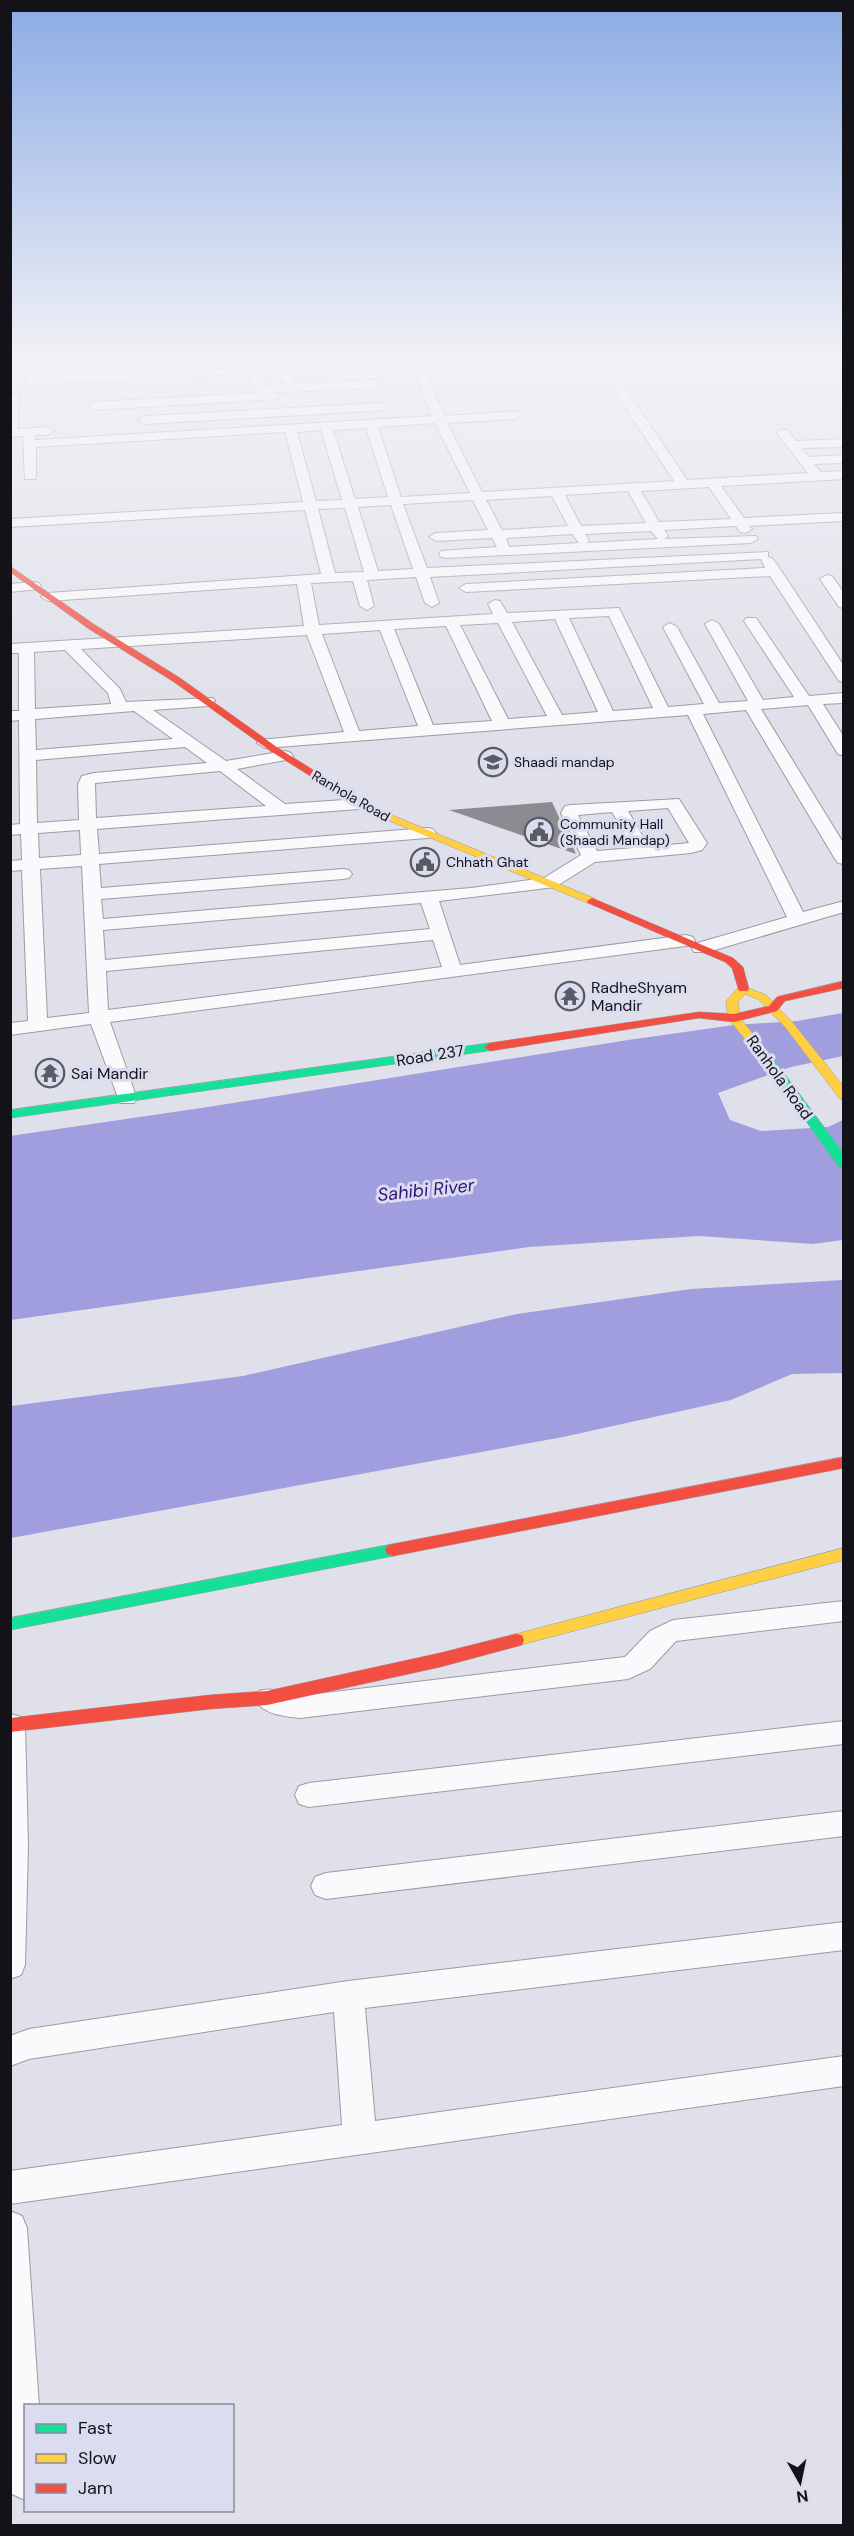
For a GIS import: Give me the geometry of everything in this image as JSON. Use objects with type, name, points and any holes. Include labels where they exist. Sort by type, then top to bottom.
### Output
[{"type":"street","points":[[300,478],[329,578]]},
{"type":"street","points":[[343,478],[350,502],[365,576],[367,606]]},
{"type":"street","points":[[388,478],[432,603]]},
{"type":"street","points":[[468,478],[506,551]]},
{"type":"street","points":[[679,478],[683,484]]},
{"type":"street","points":[[10,523],[776,478]]},
{"type":"street","points":[[712,482],[723,508],[739,522],[752,539],[843,678]]},
{"type":"street","points":[[632,487],[664,543]]},
{"type":"street","points":[[556,491],[586,547]]},
{"type":"street","points":[[723,508],[752,506]]},
{"type":"street","points":[[436,537],[843,517]]},
{"type":"street","points":[[446,554],[752,539]]},
{"type":"street","points":[[48,597],[303,579],[763,555]]},
{"type":"street","name":"Ranhola Road","points":[[10,568],[48,597],[359,804],[404,825],[631,916],[693,944],[737,966],[743,989]]},
{"type":"street","points":[[466,588],[775,572]]},
{"type":"street","points":[[303,579],[313,629],[353,736]]},
{"type":"street","points":[[827,579],[843,604]]},
{"type":"street","points":[[10,588],[34,586]]},
{"type":"street","points":[[487,587],[556,719]]},
{"type":"street","points":[[38,1026],[27,756],[19,715],[16,646],[69,645],[614,611],[662,711]]},
{"type":"street","points":[[560,614],[607,715]]},
{"type":"street","points":[[450,621],[502,724]]},
{"type":"street","points":[[751,621],[843,751]]},
{"type":"street","points":[[712,624],[754,704],[843,859]]},
{"type":"street","points":[[385,625],[427,730]]},
{"type":"street","points":[[670,627],[713,707]]},
{"type":"street","points":[[69,645],[128,707],[189,742],[282,810]]},
{"type":"street","points":[[265,743],[843,698]]},
{"type":"street","points":[[19,715],[207,701]]},
{"type":"street","points":[[693,709],[798,920]]},
{"type":"street","points":[[27,756],[189,742]]},
{"type":"street","points":[[126,1099],[99,1018],[86,826],[86,784],[88,780],[223,766],[285,756]]},
{"type":"street","points":[[93,925],[428,896],[549,883],[591,857],[691,848],[698,843],[673,803],[574,809],[569,813],[591,857]]},
{"type":"street","points":[[10,830],[359,804]]},
{"type":"street","points":[[617,806],[644,852]]},
{"type":"street","points":[[10,866],[427,833]]},
{"type":"street","points":[[91,894],[343,874]]},
{"type":"street","points":[[428,896],[453,972]]},
{"type":"street","points":[[10,1029],[453,972],[693,944],[798,920],[843,906]]},
{"type":"street","points":[[97,966],[441,934]]},
{"type":"street","name":"Road 237","points":[[10,1114],[699,1015],[734,1018],[773,1009],[781,999],[843,984]]},
{"type":"street","points":[[734,1018],[732,1001],[743,989],[762,997],[789,1025],[843,1096]]},
{"type":"street","name":"Ranhola Road","points":[[734,1018],[750,1035],[843,1164]]},
{"type":"street","points":[[10,1624],[843,1462]]},
{"type":"street","points":[[10,1965],[13,1846],[11,1725],[210,1702],[267,1698],[440,1660],[843,1554]]},
{"type":"street","points":[[267,1698],[282,1705],[300,1707],[628,1668],[638,1664],[659,1637],[673,1631],[843,1611]]},
{"type":"street","points":[[309,1795],[843,1732]]},
{"type":"street","points":[[326,1886],[843,1823]]},
{"type":"street","points":[[10,2050],[29,2044],[348,1995],[843,1936]]},
{"type":"street","points":[[348,1995],[360,2138]]},
{"type":"street","points":[[10,2188],[843,2071]]},
{"type":"street","points":[[10,2228],[24,2481]]},
{"type":"water","name":"Sahibi River","points":[[843,1013],[843,1056],[791,1067],[718,1093],[730,1120],[761,1131],[828,1127],[843,1120],[843,1240],[813,1244],[699,1236],[529,1247],[11,1320],[10,1136],[628,1040],[734,1025],[797,1021]]},
{"type":"water","points":[[843,1280],[843,1373],[792,1374],[731,1400],[563,1437],[11,1538],[11,1406],[243,1376],[517,1314],[691,1289]]},
{"type":"building","name":"Community Hall (Shaadi Mandap)","points":[[552,802],[576,854],[449,810]]},
{"type":"traffic: fast","points":[[10,1114],[490,1047]]},
{"type":"traffic: fast","points":[[768,1060],[844,1164]]},
{"type":"traffic: fast","points":[[10,1624],[393,1550]]},
{"type":"traffic: slow","points":[[372,810],[592,901]]},
{"type":"traffic: slow","points":[[768,1060],[734,1018],[732,1001],[743,989],[762,997],[789,1025],[844,1096]]},
{"type":"traffic: slow","points":[[516,1640],[844,1554]]},
{"type":"traffic: jam","points":[[10,568],[92,627],[177,680],[275,750],[372,810]]},
{"type":"traffic: jam","points":[[592,901],[729,960],[737,967],[743,989]]},
{"type":"traffic: jam","points":[[490,1047],[699,1015],[734,1018],[773,1009],[781,999],[844,984]]},
{"type":"traffic: jam","points":[[393,1550],[844,1462]]},
{"type":"traffic: jam","points":[[10,1725],[210,1702],[267,1698],[440,1660],[516,1640]]},
{"type":"place","name":"Shaadi mandap","points":[[493,762]]},
{"type":"place","name":"Community Hall (Shaadi Mandap)","points":[[539,832]]},
{"type":"place","name":"Chhath Ghat","points":[[425,862]]},
{"type":"place","name":"RadheShyam Mandir","points":[[570,996]]},
{"type":"place","name":"Sai Mandir","points":[[50,1073]]}]
